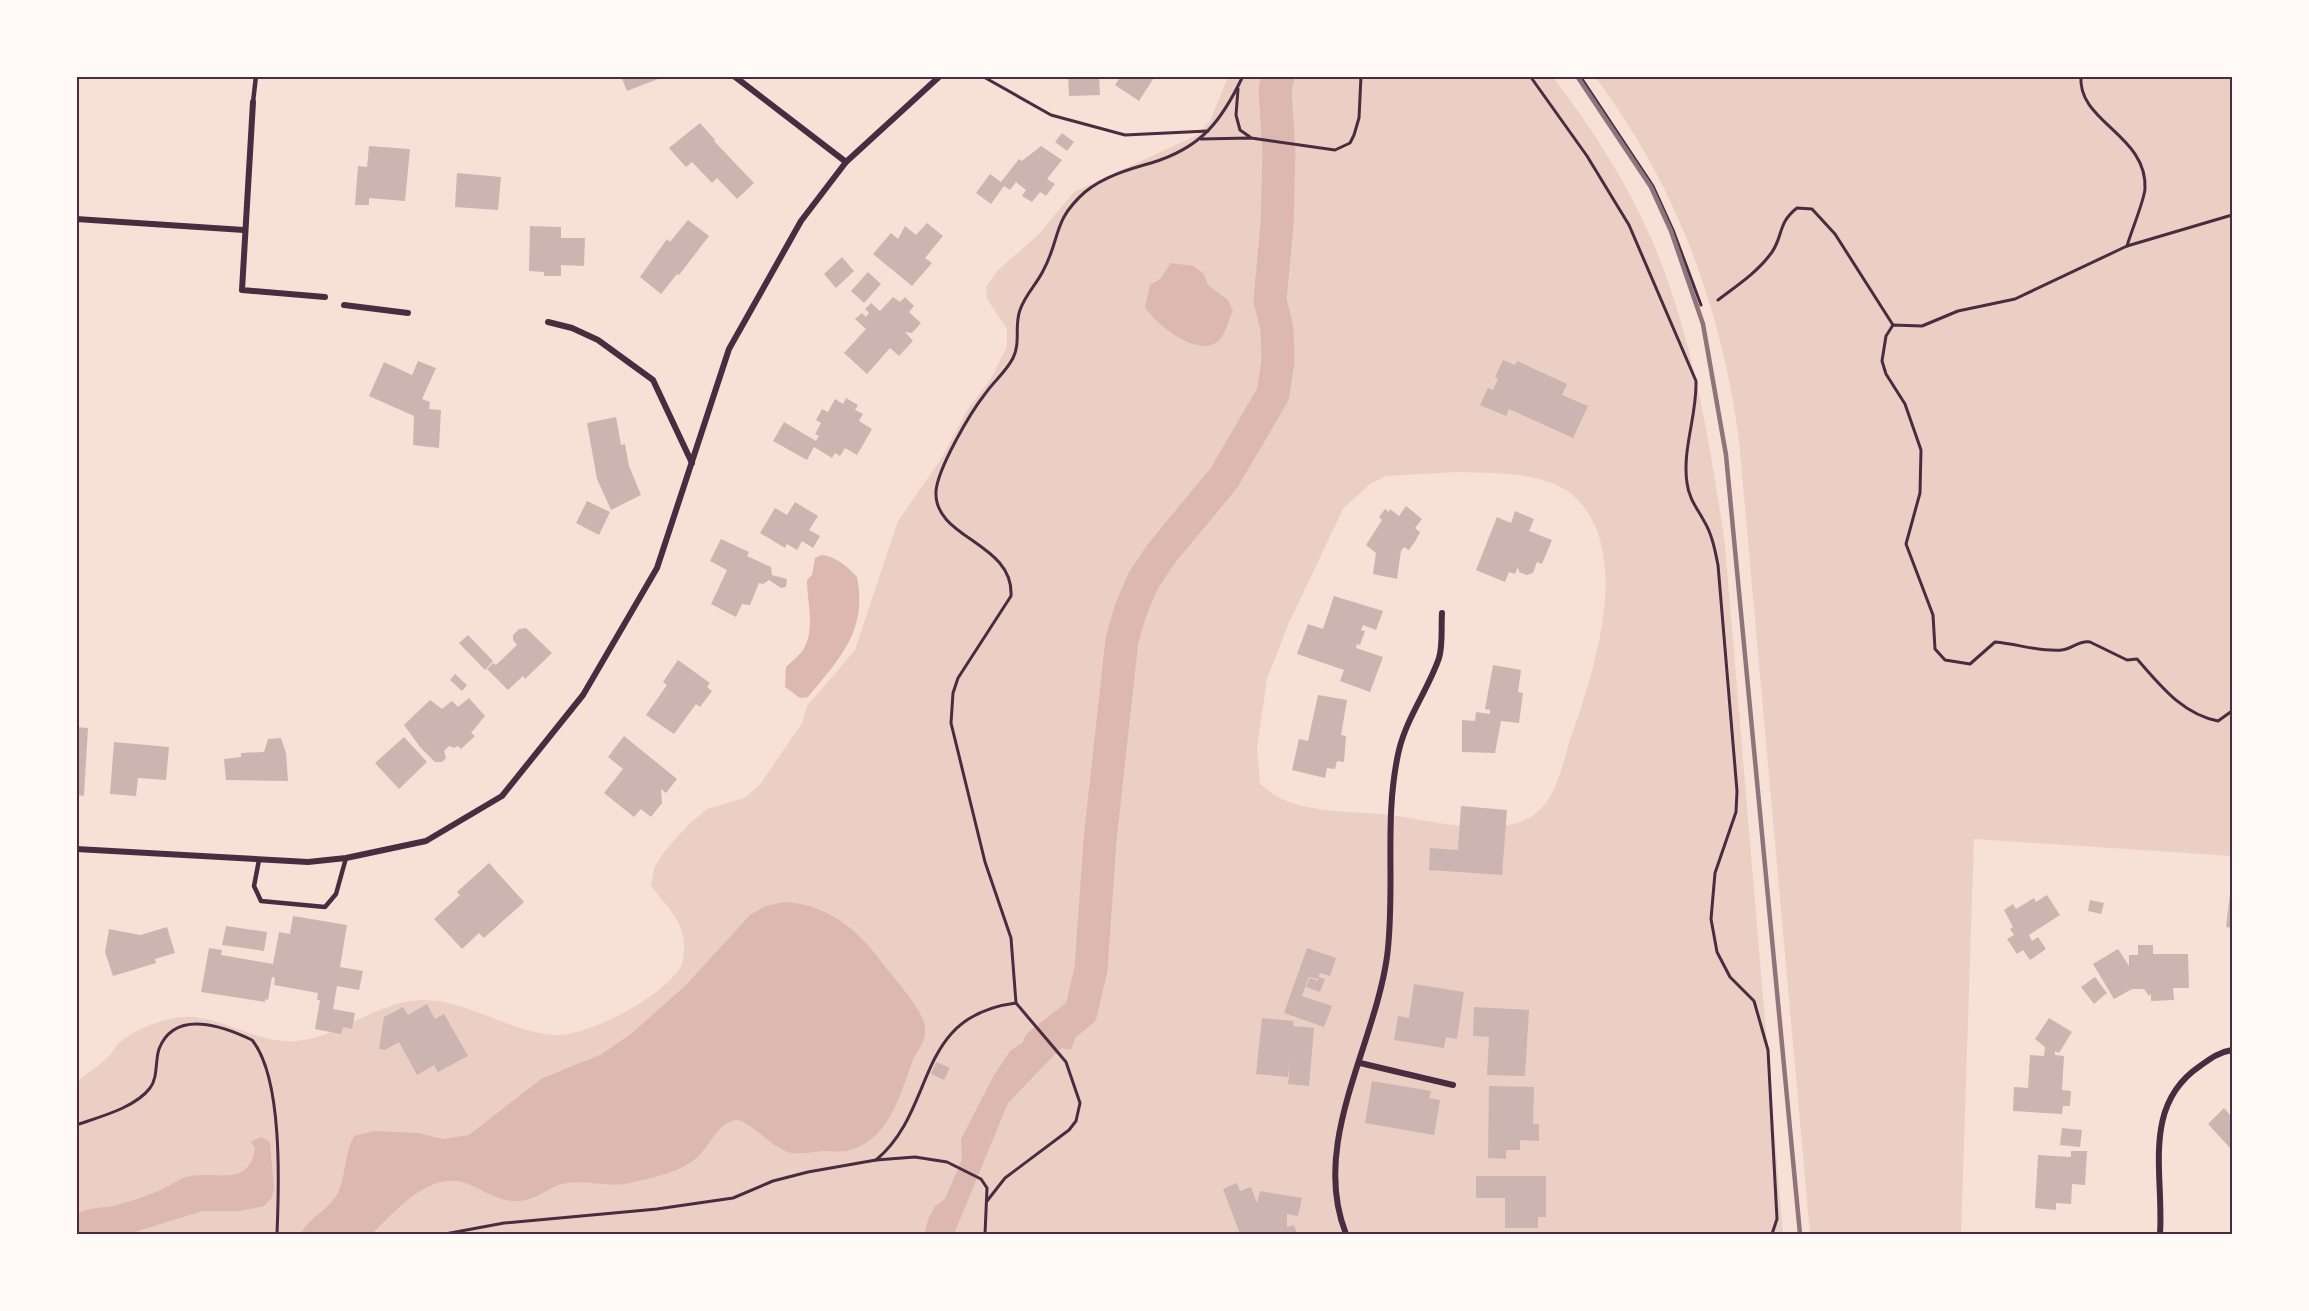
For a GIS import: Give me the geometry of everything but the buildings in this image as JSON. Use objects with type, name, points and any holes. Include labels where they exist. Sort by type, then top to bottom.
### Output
[{"type":"street","points":[[734,76],[846,162]]},
{"type":"street","points":[[76,849],[308,862],[346,858],[426,841],[502,796],[583,694],[657,568],[729,349],[801,221],[846,162],[940,76]]},
{"type":"street","points":[[253,102],[242,290],[325,297]]},
{"type":"street","points":[[76,219],[244,230]]},
{"type":"street","points":[[344,305],[408,313]]},
{"type":"street","points":[[548,322],[572,328],[598,340],[653,380],[692,464]]},
{"type":"street","points":[[1346,1234],[1336,1202],[1333,1178],[1340,1133],[1379,997],[1386,958],[1390,926],[1389,831],[1399,750],[1439,657],[1442,613]]},
{"type":"street","points":[[2160,1234],[2160,1126],[2170,1095],[2188,1074],[2219,1052],[2232,1050]]},
{"type":"street","points":[[1360,1063],[1453,1085]]},
{"type":"lane","points":[[253,102],[256,76]]},
{"type":"lane","points":[[259,860],[254,886],[261,901],[325,907],[336,894],[346,858]]},
{"type":"path","points":[[982,76],[1051,115],[1125,135],[1208,131]]},
{"type":"path","points":[[987,1201],[1005,1178],[1069,1130],[1080,1110],[1078,1095],[1066,1062],[1016,1003],[1011,938],[985,862],[951,723],[953,693],[958,678],[1008,602],[1012,582],[1009,572],[1000,563],[946,521],[936,491],[945,463],[967,421],[986,392],[1013,359],[1018,340],[1016,327],[1019,311],[1047,264],[1056,231],[1066,213],[1095,185],[1129,169],[1176,154],[1201,140],[1221,119],[1243,76]]},
{"type":"path","points":[[1201,140],[1251,138],[1335,150],[1350,143],[1359,118],[1361,76]]},
{"type":"path","points":[[1530,76],[1587,156],[1629,225],[1696,381],[1696,401],[1689,435],[1687,485],[1691,500],[1710,535],[1718,565],[1737,791],[1736,812],[1715,873],[1711,919],[1717,952],[1730,977],[1754,1001],[1768,1050],[1777,1219],[1772,1234]]},
{"type":"path","points":[[1580,76],[1653,186],[1673,230],[1701,305]]},
{"type":"path","points":[[2082,76],[2080,86],[2084,98],[2129,144],[2142,166],[2145,188],[2127,246]]},
{"type":"path","points":[[1239,85],[1238,123],[1240,130],[1251,138]]},
{"type":"path","points":[[1718,300],[1750,276],[1771,255],[1785,217],[1797,208],[1812,209],[1835,234],[1893,325]]},
{"type":"path","points":[[1893,325],[1922,326],[1958,311],[2015,300],[2127,246],[2232,215]]},
{"type":"path","points":[[1893,325],[1886,336],[1882,361],[1886,374],[1905,404],[1921,450],[1920,492],[1906,544],[1933,615],[1935,649],[1945,660],[1970,664],[1995,642],[2015,643],[2027,649],[2065,650],[2084,641],[2090,642],[2127,660],[2137,659],[2184,708],[2204,718],[2218,721],[2232,711]]},
{"type":"path","points":[[876,1160],[899,1135],[928,1068],[963,1021],[982,1010],[1016,1003]]},
{"type":"path","points":[[76,1125],[144,1095],[152,1086],[162,1042],[179,1028],[187,1025],[208,1024],[252,1040],[267,1069],[276,1116],[277,1234]]},
{"type":"path","points":[[445,1234],[504,1222],[657,1209],[733,1198],[773,1181],[876,1160],[915,1157],[947,1162],[981,1179],[987,1188],[986,1234]]},
{"type":"shaded area","points":[[1228,77],[1553,77],[1595,135],[1631,197],[1652,240],[1679,314],[1706,429],[1725,545],[1783,1234],[77,1234],[76,1082],[105,1060],[125,1038],[145,1027],[167,1019],[190,1017],[220,1023],[266,1038],[297,1041],[330,1032],[392,1005],[426,1000],[458,1006],[536,1032],[553,1035],[567,1034],[585,1030],[623,1013],[659,990],[672,978],[681,966],[684,950],[683,938],[674,914],[651,886],[654,868],[664,852],[689,824],[707,809],[744,798],[759,786],[802,723],[807,706],[855,650],[898,521],[941,459],[968,409],[990,380],[1007,347],[1007,329],[987,299],[986,287],[997,271],[1039,234],[1074,192],[1197,135],[1210,121]],"holes":[[[1458,472],[1522,476],[1554,484],[1567,491],[1579,501],[1595,525],[1603,554],[1606,585],[1597,651],[1560,773],[1546,803],[1529,818],[1513,824],[1476,827],[1380,814],[1316,809],[1285,800],[1271,793],[1260,783],[1257,748],[1267,679],[1288,625],[1343,509],[1370,484],[1386,476]]]},
{"type":"shaded area","points":[[1595,77],[2232,77],[2232,856],[1974,839],[1961,1234],[1810,1234],[1739,441],[1731,392],[1721,343],[1707,296],[1672,204],[1624,118]]},
{"type":"shaded area","points":[[1171,263],[1194,266],[1204,274],[1208,285],[1228,300],[1233,311],[1221,337],[1211,345],[1201,346],[1179,337],[1158,322],[1145,307],[1150,285],[1160,279]]},
{"type":"shaded area","points":[[821,555],[840,562],[857,577],[858,613],[855,629],[840,657],[808,697],[800,698],[785,687],[786,667],[801,652],[807,642],[810,616],[807,580],[812,575],[815,558]]},
{"type":"shaded area","points":[[784,902],[814,908],[841,921],[852,930],[874,952],[908,995],[923,1021],[925,1033],[923,1043],[913,1060],[896,1104],[881,1129],[860,1147],[846,1151],[792,1153],[784,1151],[747,1124],[735,1120],[723,1126],[699,1155],[687,1165],[655,1177],[622,1184],[567,1183],[520,1201],[505,1200],[462,1182],[436,1183],[412,1197],[372,1234],[301,1234],[304,1228],[336,1196],[354,1136],[374,1131],[418,1133],[443,1139],[469,1135],[541,1079],[602,1054],[632,1033],[685,986],[751,914],[766,906]]},
{"type":"shaded area","points":[[1083,1016],[1071,1050],[1061,1048],[1008,1103],[954,1234],[924,1234],[929,1217],[935,1206],[945,1199],[962,1159],[961,1139],[994,1075],[1011,1050],[1052,1024]]},
{"type":"shaded area","points":[[261,1137],[270,1142],[274,1187],[272,1198],[264,1206],[240,1211],[203,1211],[128,1234],[77,1234],[77,1215],[85,1210],[134,1200],[187,1177],[239,1173],[246,1169],[252,1160],[255,1148],[251,1142]]},
{"type":"waterway","points":[[1039,1045],[1081,1012],[1091,969],[1100,840],[1122,640],[1130,612],[1143,581],[1161,554],[1224,478],[1273,394],[1278,361],[1277,329],[1270,300],[1277,225],[1279,153],[1275,89],[1278,76]]},
{"type":"railway","points":[[1577,76],[1651,187],[1671,231],[1703,324],[1726,455],[1800,1234]]}]
